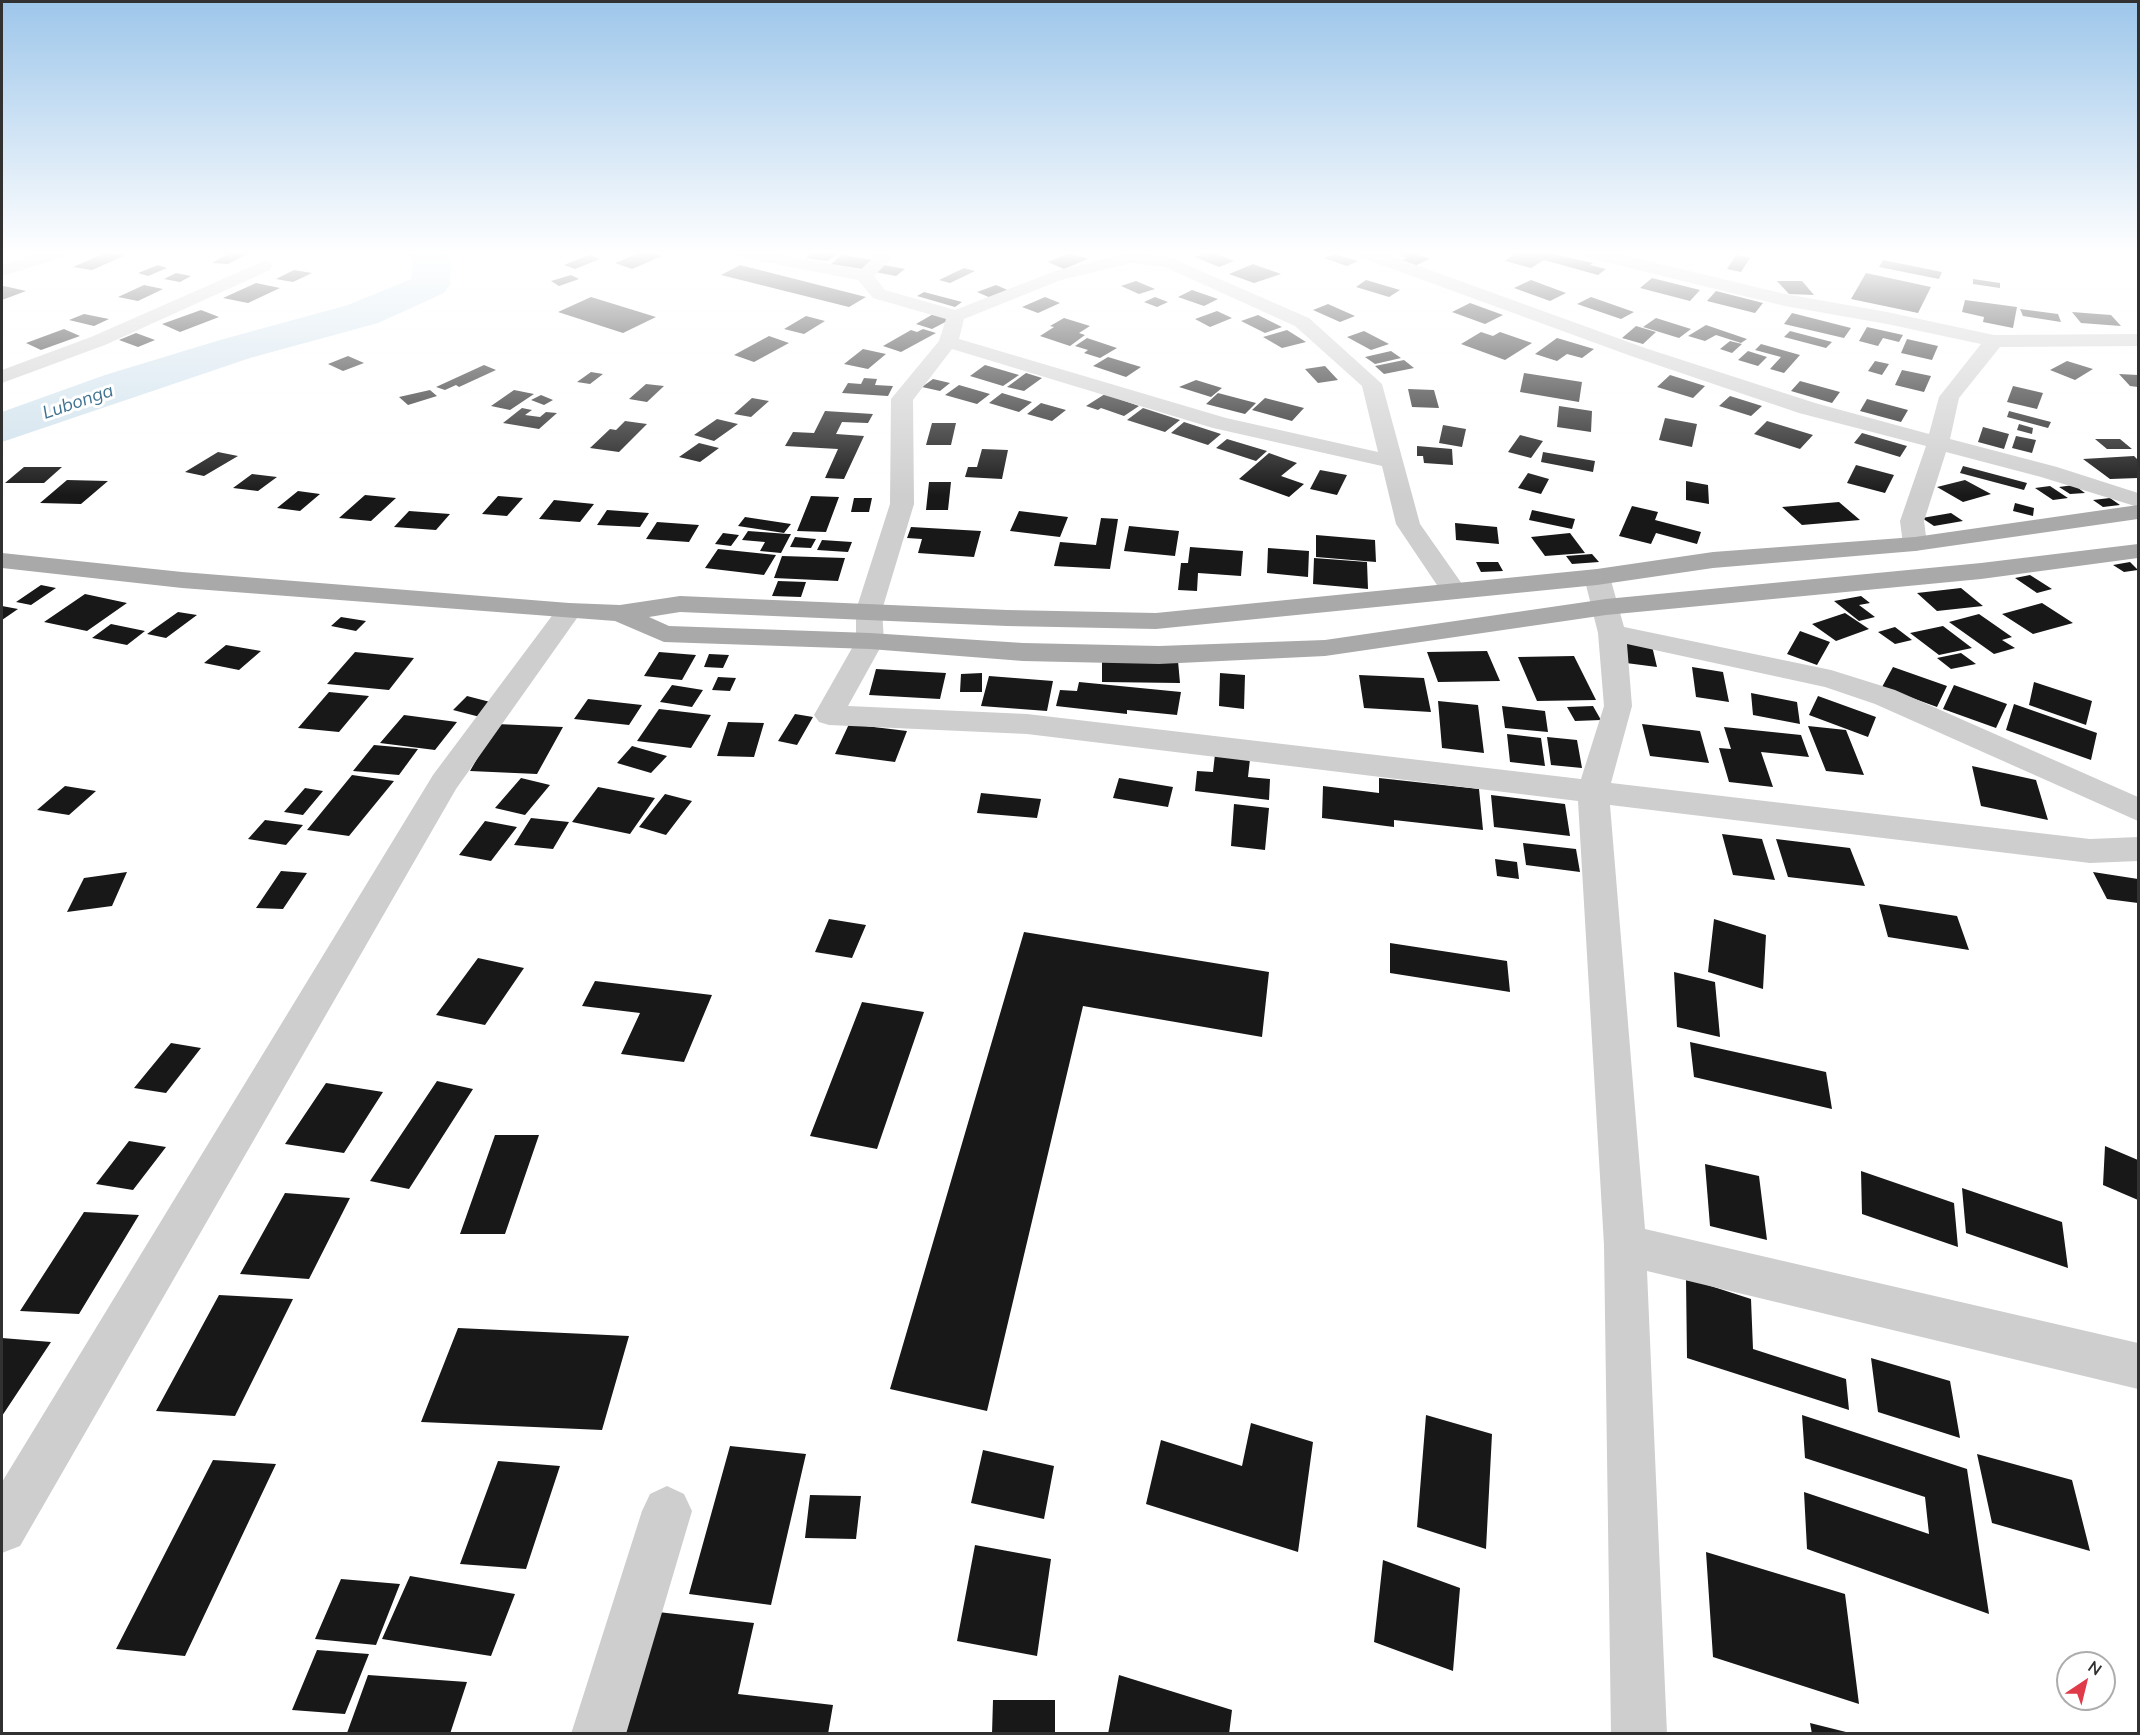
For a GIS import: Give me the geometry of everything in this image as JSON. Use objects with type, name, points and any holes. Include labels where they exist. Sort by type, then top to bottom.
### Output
[{"type":"main road","points":[[2,561],[182,580],[620,613],[680,604],[869,610],[1006,618],[1156,621],[1597,577],[1713,560],[1915,544],[2139,512]]},
{"type":"main road","points":[[620,613],[664,634],[870,641],[1023,652],[1159,655],[1325,648],[1609,620],[2139,551]]},
{"type":"main road","points":[[1156,621],[1159,655]]},
{"type":"street","points":[[2,377],[114,334]]},
{"type":"street","points":[[950,334],[948,342],[902,399],[902,504],[869,610],[870,641],[829,715],[1027,724],[2090,851],[2139,849]]},
{"type":"street","points":[[1316,334],[1372,384],[1394,462],[1408,524],[1454,591]]},
{"type":"street","points":[[1588,334],[1807,408],[2049,472],[2139,500]]},
{"type":"street","points":[[1961,334],[1994,341],[2139,340]]},
{"type":"street","points":[[1915,544],[1912,520],[1938,443],[1949,398],[1994,341]]},
{"type":"street","points":[[948,342],[1221,423],[1394,462]]},
{"type":"street","points":[[1597,577],[1609,620],[1618,706],[1593,792],[1625,1245],[1639,1734]]},
{"type":"street","points":[[2,1528],[444,783],[569,610]]},
{"type":"street","points":[[1609,620],[1831,679],[1884,697],[2139,810]]},
{"type":"street","points":[[1625,1245],[2139,1366]]},
{"type":"street","points":[[598,1734],[667,1511]]},
{"type":"building","points":[[51,334],[80,336],[41,350],[26,343]]},
{"type":"building","points":[[139,334],[155,340],[138,347],[119,340]]},
{"type":"building","points":[[904,334],[934,334],[901,352],[883,346]]},
{"type":"building","points":[[1043,334],[1085,335],[1070,346],[1040,336]]},
{"type":"building","points":[[1273,334],[1293,334],[1306,342],[1282,348],[1263,337]]},
{"type":"building","points":[[1356,334],[1370,334],[1389,344],[1371,350],[1347,337]]},
{"type":"building","points":[[1478,334],[1493,336],[1506,334],[1532,343],[1505,360],[1461,344]]},
{"type":"building","points":[[1627,334],[1654,334],[1643,344],[1622,338]]},
{"type":"building","points":[[1666,334],[1684,334],[1679,338]]},
{"type":"building","points":[[1691,334],[1732,334],[1747,339],[1741,343],[1716,335],[1705,341],[1688,336]]},
{"type":"building","points":[[1787,334],[1801,334],[1832,342],[1826,348],[1784,337]]},
{"type":"building","points":[[1827,334],[1847,334],[1844,338]]},
{"type":"building","points":[[1863,334],[1903,335],[1899,342],[1883,338],[1878,346],[1859,341]]},
{"type":"building","points":[[769,336],[789,343],[754,362],[734,355]]},
{"type":"building","points":[[1087,338],[1117,348],[1100,358],[1084,353],[1088,350],[1075,346]]},
{"type":"building","points":[[1557,338],[1594,349],[1582,358],[1567,354],[1557,361],[1535,354]]},
{"type":"building","points":[[1907,339],[1938,346],[1932,360],[1901,353]]},
{"type":"building","points":[[1730,341],[1742,344],[1732,353],[1720,349]]},
{"type":"building","points":[[1761,344],[1800,355],[1784,373],[1770,369],[1781,357],[1755,350]]},
{"type":"building","points":[[863,349],[886,354],[868,369],[844,364]]},
{"type":"building","points":[[1391,351],[1401,358],[1375,364],[1365,357]]},
{"type":"building","points":[[1748,351],[1767,357],[1758,366],[1738,360]]},
{"type":"building","points":[[348,356],[364,363],[343,371],[328,364]]},
{"type":"building","points":[[1108,357],[1141,367],[1126,377],[1093,366]]},
{"type":"building","points":[[1404,360],[1414,368],[1384,374],[1375,366]]},
{"type":"building","points":[[1875,361],[1889,364],[1882,375],[1868,371]]},
{"type":"building","points":[[2067,361],[2093,369],[2075,380],[2050,370]]},
{"type":"building","points":[[484,365],[496,370],[459,387],[456,385],[445,390],[436,387]]},
{"type":"building","points":[[985,365],[1019,375],[1003,386],[970,376]]},
{"type":"building","points":[[1325,366],[1338,380],[1318,383],[1305,369]]},
{"type":"building","points":[[1902,370],[1931,376],[1924,392],[1895,385]]},
{"type":"building","points":[[591,372],[603,374],[590,384],[577,382]]},
{"type":"building","points":[[1026,373],[1042,378],[1024,391],[1007,387]]},
{"type":"building","points":[[1524,373],[1582,382],[1579,402],[1520,392]]},
{"type":"building","points":[[2119,374],[2138,375],[2138,387],[2130,386]]},
{"type":"building","points":[[1670,375],[1705,386],[1693,398],[1657,387]]},
{"type":"building","points":[[864,378],[877,379],[875,385],[893,386],[888,396],[842,393],[848,383],[861,384]]},
{"type":"building","points":[[933,379],[950,383],[940,391],[922,387]]},
{"type":"building","points":[[1196,380],[1222,388],[1211,397],[1179,387]]},
{"type":"building","points":[[1800,381],[1840,392],[1832,403],[1791,391]]},
{"type":"building","points":[[646,384],[664,386],[647,402],[629,399]]},
{"type":"building","points":[[959,385],[990,394],[977,404],[945,395]]},
{"type":"building","points":[[2013,386],[2043,393],[2037,409],[2007,402]]},
{"type":"building","points":[[1408,389],[1434,390],[1439,408],[1412,407]]},
{"type":"building","points":[[430,390],[437,396],[408,405],[399,397]]},
{"type":"building","points":[[514,390],[534,394],[510,410],[491,406]]},
{"type":"building","points":[[1002,393],[1032,402],[1019,412],[989,403]]},
{"type":"building","points":[[1218,393],[1256,403],[1245,414],[1206,404]]},
{"type":"building","points":[[1105,394],[1139,406],[1124,416],[1101,408],[1098,410],[1086,406]]},
{"type":"building","points":[[541,395],[553,400],[544,405],[531,400]]},
{"type":"building","points":[[1730,396],[1762,406],[1751,416],[1719,406]]},
{"type":"building","points":[[752,398],[769,401],[751,417],[734,414]]},
{"type":"building","points":[[1265,398],[1304,408],[1292,421],[1252,410]]},
{"type":"building","points":[[1867,399],[1908,410],[1901,422],[1860,411]]},
{"type":"building","points":[[1041,403],[1066,410],[1052,421],[1027,414]]},
{"type":"building","points":[[1559,406],[1592,411],[1591,432],[1557,427]]},
{"type":"building","points":[[522,408],[532,410],[525,415],[540,417],[546,412],[557,413],[539,429],[503,423]]},
{"type":"building","points":[[1143,408],[1180,420],[1165,432],[1127,420]]},
{"type":"building","points":[[825,411],[873,414],[868,423],[842,422],[836,434],[864,436],[844,479],[825,478],[838,449],[785,446],[793,432],[814,433]]},
{"type":"building","points":[[2009,411],[2051,422],[2048,428],[2007,417]]},
{"type":"building","points":[[1665,418],[1697,424],[1692,447],[1659,440]]},
{"type":"building","points":[[717,419],[738,424],[714,441],[694,435]]},
{"type":"building","points":[[625,421],[647,424],[619,452],[590,448],[610,429],[616,430]]},
{"type":"building","points":[[1767,421],[1813,435],[1800,449],[1754,434]]},
{"type":"building","points":[[1184,422],[1221,434],[1208,445],[1171,433]]},
{"type":"building","points":[[932,423],[956,423],[951,445],[926,445]]},
{"type":"building","points":[[2019,424],[2033,428],[2032,434],[2017,430]]},
{"type":"building","points":[[1443,425],[1466,429],[1462,447],[1439,443]]},
{"type":"building","points":[[1983,427],[2009,434],[2004,449],[1978,442]]},
{"type":"building","points":[[1862,433],[1907,446],[1900,457],[1854,443]]},
{"type":"building","points":[[1520,435],[1543,441],[1531,458],[1508,452]]},
{"type":"building","points":[[2016,436],[2036,440],[2032,453],[2012,448]]},
{"type":"building","points":[[1227,439],[1267,451],[1256,461],[1216,448]]},
{"type":"building","points":[[2095,439],[2120,439],[2132,449],[2107,449]]},
{"type":"building","points":[[699,443],[719,448],[700,462],[679,457]]},
{"type":"building","points":[[1417,446],[1452,449],[1453,465],[1424,463],[1423,456],[1417,456]]},
{"type":"building","points":[[982,449],[1008,450],[1002,479],[965,477],[968,467],[977,467]]},
{"type":"building","points":[[218,452],[238,456],[204,476],[185,472]]},
{"type":"building","points":[[1543,452],[1595,461],[1593,472],[1541,462]]},
{"type":"building","points":[[1269,453],[1297,463],[1281,476],[1304,484],[1289,497],[1239,479]]},
{"type":"building","points":[[2134,456],[2138,460],[2138,478],[2110,479],[2083,459]]},
{"type":"building","points":[[1856,465],[1894,475],[1885,493],[1847,483]]},
{"type":"building","points":[[1963,466],[2027,483],[2024,490],[1960,473]]},
{"type":"building","points":[[24,467],[62,467],[44,483],[5,483]]},
{"type":"building","points":[[1320,470],[1347,475],[1337,495],[1310,489]]},
{"type":"building","points":[[1528,473],[1549,479],[1541,494],[1518,488]]},
{"type":"building","points":[[252,474],[277,477],[258,491],[233,488]]},
{"type":"building","points":[[67,480],[108,481],[81,504],[40,503]]},
{"type":"building","points":[[1965,480],[1991,494],[1963,502],[1937,487]]},
{"type":"building","points":[[1686,481],[1708,485],[1709,504],[1686,500]]},
{"type":"building","points":[[929,482],[951,482],[948,510],[926,510]]},
{"type":"building","points":[[2074,485],[2085,493],[2070,494],[2059,487]]},
{"type":"building","points":[[2050,486],[2068,498],[2053,500],[2035,488]]},
{"type":"building","points":[[298,491],[320,494],[300,511],[277,508]]},
{"type":"building","points":[[365,495],[396,498],[371,521],[339,518]]},
{"type":"building","points":[[498,496],[523,498],[507,516],[482,514]]},
{"type":"building","points":[[811,496],[839,497],[826,532],[797,531]]},
{"type":"building","points":[[854,498],[872,498],[869,512],[851,512]]},
{"type":"building","points":[[2110,498],[2120,505],[2103,507],[2093,500]]},
{"type":"building","points":[[554,500],[594,504],[580,522],[539,519]]},
{"type":"building","points":[[1839,502],[1860,520],[1802,525],[1782,507]]},
{"type":"building","points":[[2015,503],[2034,508],[2033,516],[2013,511]]},
{"type":"building","points":[[1632,506],[1658,512],[1655,520],[1701,532],[1697,544],[1656,533],[1651,544],[1619,536]]},
{"type":"building","points":[[607,510],[649,513],[640,527],[597,525]]},
{"type":"building","points":[[1532,510],[1575,519],[1572,529],[1529,520]]},
{"type":"building","points":[[409,511],[450,514],[436,530],[394,527]]},
{"type":"building","points":[[1019,511],[1068,517],[1060,537],[1010,531]]},
{"type":"building","points":[[1951,513],[1963,521],[1934,526],[1922,518]]},
{"type":"building","points":[[745,517],[791,524],[784,533],[738,526]]},
{"type":"building","points":[[1101,518],[1118,519],[1110,569],[1054,566],[1060,542],[1096,545]]},
{"type":"building","points":[[657,522],[699,525],[689,542],[646,539]]},
{"type":"building","points":[[1455,523],[1497,527],[1499,544],[1456,540]]},
{"type":"building","points":[[1129,526],[1179,531],[1175,556],[1124,551]]},
{"type":"building","points":[[911,527],[981,531],[974,557],[918,553],[922,539],[907,538]]},
{"type":"building","points":[[748,531],[791,534],[781,553],[760,551],[765,542],[742,540]]},
{"type":"building","points":[[723,533],[739,535],[731,546],[715,544]]},
{"type":"building","points":[[1570,533],[1585,553],[1545,556],[1531,537]]},
{"type":"building","points":[[1316,535],[1375,540],[1376,562],[1316,557]]},
{"type":"building","points":[[795,537],[816,539],[811,548],[790,547]]},
{"type":"building","points":[[822,540],[852,542],[848,552],[817,550]]},
{"type":"building","points":[[1190,547],[1243,551],[1241,576],[1198,573],[1197,591],[1178,590],[1181,563],[1188,563]]},
{"type":"building","points":[[1268,548],[1309,551],[1308,577],[1267,573]]},
{"type":"building","points":[[718,549],[776,555],[764,575],[705,568]]},
{"type":"building","points":[[1592,554],[1599,562],[1572,564],[1566,556]]},
{"type":"building","points":[[782,556],[845,558],[838,581],[774,578]]},
{"type":"building","points":[[1314,558],[1367,562],[1368,589],[1313,584]]},
{"type":"building","points":[[1476,562],[1498,562],[1503,571],[1481,572]]},
{"type":"building","points":[[2130,562],[2138,570],[2124,572],[2113,565]]},
{"type":"building","points":[[2030,575],[2052,589],[2037,593],[2015,578]]},
{"type":"building","points":[[778,581],[806,582],[801,597],[772,596]]},
{"type":"building","points":[[41,585],[56,588],[31,605],[16,602]]},
{"type":"building","points":[[1961,588],[1983,606],[1937,611],[1917,593]]},
{"type":"building","points":[[85,594],[127,603],[87,631],[44,622]]},
{"type":"building","points":[[1861,596],[1870,603],[1859,605],[1875,617],[1859,621],[1834,601]]},
{"type":"building","points":[[2042,603],[2073,623],[2033,634],[2002,614]]},
{"type":"building","points":[[2,606],[18,609],[2,620]]},
{"type":"building","points":[[178,612],[197,615],[166,638],[147,634]]},
{"type":"building","points":[[1845,613],[1869,629],[1836,641],[1812,624]]},
{"type":"building","points":[[1979,614],[2012,637],[2002,640],[2015,648],[1994,654],[1949,622]]},
{"type":"building","points":[[341,617],[366,621],[356,631],[331,626]]},
{"type":"building","points":[[111,624],[145,631],[127,645],[92,638]]},
{"type":"building","points":[[1943,626],[1972,648],[1939,655],[1910,633]]},
{"type":"building","points":[[1895,627],[1912,640],[1895,644],[1878,632]]},
{"type":"building","points":[[1800,631],[1830,642],[1817,665],[1787,654]]},
{"type":"building","points":[[1623,642],[1652,646],[1657,667],[1626,663]]},
{"type":"building","points":[[226,645],[261,651],[239,670],[204,663]]},
{"type":"building","points":[[1487,651],[1500,681],[1438,682],[1427,652]]},
{"type":"building","points":[[355,652],[414,658],[389,690],[327,684]]},
{"type":"building","points":[[659,652],[696,655],[682,680],[644,676]]},
{"type":"building","points":[[1961,653],[1976,664],[1951,669],[1937,658]]},
{"type":"building","points":[[709,654],[729,655],[723,668],[704,667]]},
{"type":"building","points":[[1574,656],[1596,700],[1537,701],[1518,657]]},
{"type":"building","points":[[1102,660],[1178,661],[1180,683],[1102,682]]},
{"type":"building","points":[[1692,667],[1723,672],[1729,702],[1696,697]]},
{"type":"building","points":[[1893,667],[1947,686],[1937,707],[1882,687]]},
{"type":"building","points":[[876,669],[946,673],[940,699],[869,695]]},
{"type":"building","points":[[982,673],[982,692],[960,692],[961,674]]},
{"type":"building","points":[[1220,673],[1245,675],[1244,709],[1219,706]]},
{"type":"building","points":[[1359,675],[1424,678],[1431,712],[1364,708]]},
{"type":"building","points":[[989,676],[1053,681],[1047,711],[981,706]]},
{"type":"building","points":[[718,677],[736,678],[730,691],[712,690]]},
{"type":"building","points":[[1079,682],[1181,692],[1177,715],[1127,710],[1127,714],[1056,706],[1060,690],[1077,691]]},
{"type":"building","points":[[2034,682],[2092,701],[2086,725],[2029,705]]},
{"type":"building","points":[[672,685],[703,690],[692,707],[660,702]]},
{"type":"building","points":[[1954,685],[2007,704],[1996,728],[1943,709]]},
{"type":"building","points":[[329,692],[369,696],[339,732],[298,728]]},
{"type":"building","points":[[1751,693],[1797,702],[1800,724],[1753,715]]},
{"type":"building","points":[[467,696],[494,703],[480,717],[453,710]]},
{"type":"building","points":[[1818,696],[1876,717],[1868,737],[1809,715]]},
{"type":"building","points":[[588,699],[642,705],[629,725],[574,719]]},
{"type":"building","points":[[1438,701],[1478,705],[1484,753],[1442,748]]},
{"type":"building","points":[[2014,704],[2097,733],[2091,760],[2006,730]]},
{"type":"building","points":[[1502,706],[1545,711],[1548,732],[1505,728]]},
{"type":"building","points":[[1593,706],[1601,720],[1575,721],[1567,707]]},
{"type":"building","points":[[659,709],[711,715],[691,748],[637,741]]},
{"type":"building","points":[[795,714],[813,717],[797,745],[778,741]]},
{"type":"building","points":[[404,715],[457,722],[435,750],[380,743]]},
{"type":"building","points":[[728,722],[764,723],[754,757],[717,756]]},
{"type":"building","points":[[497,724],[563,727],[537,774],[470,771]]},
{"type":"building","points":[[849,724],[907,731],[895,762],[835,754]]},
{"type":"building","points":[[1642,724],[1700,731],[1709,763],[1650,756]]},
{"type":"building","points":[[1808,726],[1846,730],[1864,775],[1826,771]]},
{"type":"building","points":[[1724,727],[1801,735],[1809,757],[1761,752],[1773,787],[1729,782],[1719,748],[1731,749]]},
{"type":"building","points":[[1507,734],[1541,738],[1545,766],[1510,762]]},
{"type":"building","points":[[1547,737],[1577,740],[1582,768],[1551,765]]},
{"type":"building","points":[[374,745],[418,749],[399,775],[353,771]]},
{"type":"building","points":[[632,746],[667,756],[651,773],[617,763]]},
{"type":"building","points":[[1215,754],[1250,759],[1248,777],[1270,779],[1269,800],[1195,791],[1197,771],[1213,772]]},
{"type":"building","points":[[1972,766],[2036,780],[2048,820],[1981,806]]},
{"type":"building","points":[[352,775],[394,781],[349,836],[307,830]]},
{"type":"building","points":[[521,778],[550,785],[525,815],[495,808]]},
{"type":"building","points":[[1119,778],[1173,787],[1168,807],[1113,798]]},
{"type":"building","points":[[1379,778],[1479,789],[1483,830],[1394,820],[1394,827],[1322,818],[1323,786],[1379,793]]},
{"type":"building","points":[[65,786],[96,791],[69,815],[37,810]]},
{"type":"building","points":[[598,787],[655,798],[630,834],[572,822]]},
{"type":"building","points":[[305,788],[323,791],[303,815],[284,812]]},
{"type":"building","points":[[981,793],[1041,799],[1037,818],[977,813]]},
{"type":"building","points":[[665,794],[692,801],[666,835],[639,827]]},
{"type":"building","points":[[1491,795],[1565,804],[1570,836],[1494,827]]},
{"type":"building","points":[[1234,804],[1269,808],[1265,850],[1231,846]]},
{"type":"building","points":[[531,818],[569,822],[553,849],[514,845]]},
{"type":"building","points":[[265,820],[303,825],[286,845],[248,839]]},
{"type":"building","points":[[485,821],[517,827],[491,861],[459,855]]},
{"type":"building","points":[[1722,834],[1762,839],[1775,880],[1733,875]]},
{"type":"building","points":[[1776,839],[1850,848],[1865,886],[1788,877]]},
{"type":"building","points":[[1523,843],[1576,849],[1580,872],[1526,865]]},
{"type":"building","points":[[1495,859],[1517,862],[1519,879],[1497,876]]},
{"type":"building","points":[[281,871],[307,873],[283,909],[256,908]]},
{"type":"building","points":[[127,872],[112,906],[67,912],[84,878]]},
{"type":"building","points":[[2093,872],[2138,879],[2138,903],[2107,899]]},
{"type":"building","points":[[1879,904],[1957,916],[1969,950],[1888,937]]},
{"type":"building","points":[[829,919],[866,925],[852,958],[815,952]]},
{"type":"building","points":[[1714,919],[1766,935],[1763,989],[1708,972]]},
{"type":"building","points":[[1024,932],[1269,972],[1262,1037],[1083,1006],[987,1411],[890,1389]]},
{"type":"building","points":[[1390,943],[1507,961],[1510,992],[1390,973]]},
{"type":"building","points":[[478,958],[524,968],[485,1025],[436,1015]]},
{"type":"building","points":[[1674,972],[1715,982],[1720,1037],[1677,1027]]},
{"type":"building","points":[[595,981],[712,995],[684,1062],[621,1054],[640,1013],[582,1006]]},
{"type":"building","points":[[862,1002],[924,1012],[877,1149],[810,1136]]},
{"type":"building","points":[[1690,1042],[1826,1072],[1832,1109],[1694,1077]]},
{"type":"building","points":[[171,1043],[201,1048],[166,1093],[134,1088]]},
{"type":"building","points":[[437,1081],[473,1089],[409,1189],[370,1181]]},
{"type":"building","points":[[326,1083],[383,1092],[344,1153],[285,1144]]},
{"type":"building","points":[[495,1135],[539,1135],[505,1234],[460,1234]]},
{"type":"building","points":[[129,1141],[166,1147],[133,1190],[96,1184]]},
{"type":"building","points":[[2105,1146],[2138,1160],[2138,1200],[2103,1185]]},
{"type":"building","points":[[1705,1164],[1759,1176],[1767,1240],[1710,1226]]},
{"type":"building","points":[[1861,1171],[1954,1203],[1958,1247],[1862,1214]]},
{"type":"building","points":[[1962,1188],[2062,1222],[2068,1268],[1966,1233]]},
{"type":"building","points":[[285,1193],[350,1198],[309,1279],[240,1274]]},
{"type":"building","points":[[84,1212],[139,1215],[79,1314],[20,1311]]},
{"type":"building","points":[[1686,1278],[1751,1299],[1753,1349],[1846,1379],[1849,1410],[1687,1358]]},
{"type":"building","points":[[219,1295],[293,1299],[235,1416],[156,1411]]},
{"type":"building","points":[[458,1328],[629,1336],[602,1430],[421,1422]]},
{"type":"building","points":[[2,1338],[51,1342],[2,1416]]},
{"type":"building","points":[[1871,1358],[1950,1381],[1960,1438],[1878,1412]]},
{"type":"building","points":[[1426,1415],[1492,1434],[1486,1549],[1417,1527]]},
{"type":"building","points":[[1802,1415],[1967,1469],[1989,1614],[1807,1549],[1804,1492],[1929,1534],[1925,1497],[1805,1458]]},
{"type":"building","points":[[1251,1423],[1313,1442],[1298,1552],[1146,1504],[1161,1440],[1242,1466]]},
{"type":"building","points":[[730,1446],[806,1454],[771,1605],[689,1594]]},
{"type":"building","points":[[983,1450],[1054,1466],[1044,1519],[971,1503]]},
{"type":"building","points":[[1977,1454],[2072,1480],[2090,1551],[1992,1523]]},
{"type":"building","points":[[213,1460],[276,1464],[185,1656],[116,1649]]},
{"type":"building","points":[[498,1461],[560,1466],[526,1569],[460,1564]]},
{"type":"building","points":[[810,1495],[861,1496],[856,1539],[805,1538]]},
{"type":"building","points":[[975,1545],[1051,1559],[1037,1656],[957,1641]]},
{"type":"building","points":[[1706,1552],[1845,1594],[1859,1704],[1713,1657]]},
{"type":"building","points":[[1383,1560],[1460,1588],[1453,1671],[1374,1642]]},
{"type":"building","points":[[410,1576],[515,1594],[491,1656],[382,1639]]},
{"type":"building","points":[[341,1579],[400,1584],[376,1645],[315,1639]]},
{"type":"building","points":[[658,1612],[754,1623],[738,1694],[833,1705],[828,1734],[625,1734]]},
{"type":"building","points":[[317,1650],[369,1654],[345,1714],[292,1710]]},
{"type":"building","points":[[368,1675],[467,1682],[450,1734],[347,1733]]},
{"type":"building","points":[[1119,1675],[1232,1710],[1229,1734],[1108,1734]]},
{"type":"building","points":[[993,1700],[1055,1700],[1055,1734],[992,1734]]},
{"type":"building","points":[[1810,1723],[1850,1733],[1850,1734],[1812,1734]]},
{"type":"waterway","name":"Lubonga","points":[[2,428],[121,385],[290,334]]}]
